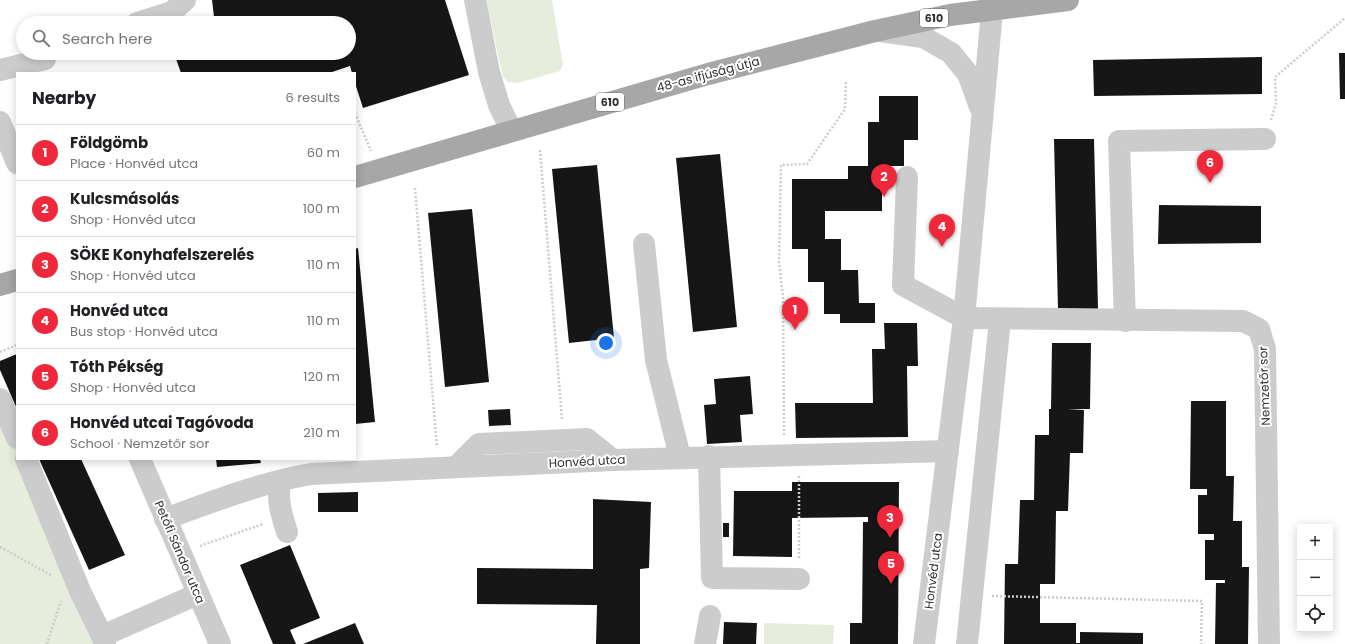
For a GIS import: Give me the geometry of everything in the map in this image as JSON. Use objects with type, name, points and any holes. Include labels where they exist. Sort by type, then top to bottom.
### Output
[{"type":"main road","name":"48-as ifjúság útja","points":[[356,177],[511,130],[708,74],[875,31],[993,4],[1068,0]]},
{"type":"main road","points":[[0,286],[16,280]]},
{"type":"street","points":[[159,16],[172,12],[185,0]]},
{"type":"street","points":[[475,0],[489,72],[498,105],[511,130]]},
{"type":"street","name":"Honvéd utca","points":[[924,644],[964,318],[993,4]]},
{"type":"street","name":"Honvéd utca","points":[[875,31],[923,37],[951,53],[968,74],[982,114]]},
{"type":"street","points":[[0,70],[41,60]]},
{"type":"street","points":[[2,132],[16,161]]},
{"type":"street","points":[[1125,321],[1119,141],[1265,140]]},
{"type":"street","points":[[907,177],[904,285],[964,318]]},
{"type":"street","points":[[644,244],[656,360],[680,458]]},
{"type":"street","points":[[0,286],[16,288]]},
{"type":"street","name":"Nemzetőr sor","points":[[964,318],[1000,320],[1243,321],[1259,329],[1265,349],[1269,644]]},
{"type":"street","points":[[967,644],[1000,320]]},
{"type":"street","points":[[0,398],[16,436]]},
{"type":"street","points":[[448,468],[479,444],[587,439],[613,460]]},
{"type":"street","name":"Honvéd utca","points":[[165,519],[209,503],[280,481],[311,474],[709,456],[948,451]]},
{"type":"street","points":[[709,456],[712,578],[799,579]]},
{"type":"street","points":[[26,460],[80,591],[104,640],[198,594]]},
{"type":"street","name":"Petőfi Sándor utca","points":[[140,460],[220,644]]},
{"type":"street","points":[[280,481],[278,494],[279,506],[285,524]]},
{"type":"street","points":[[705,644],[710,616]]},
{"type":"path","points":[[1265,140],[1276,103],[1275,77],[1345,18]]},
{"type":"path","points":[[799,579],[783,296],[779,263],[781,165],[807,164],[845,109],[846,80]]},
{"type":"path","points":[[356,115],[378,170]]},
{"type":"path","points":[[540,150],[564,440]]},
{"type":"path","points":[[415,188],[448,468]]},
{"type":"path","points":[[0,352],[16,345]]},
{"type":"path","points":[[180,553],[285,524]]},
{"type":"path","points":[[0,547],[80,591]]},
{"type":"path","points":[[47,644],[61,601],[80,591]]},
{"type":"path","points":[[972,596],[1202,601],[1201,644]]},
{"type":"green space","points":[[486,0],[552,0],[563,65],[560,71],[517,83],[508,82],[503,77]]},
{"type":"green space","points":[[0,398],[16,436],[16,460],[17,460],[105,644],[0,644]]},
{"type":"green space","points":[[764,623],[834,625],[833,644],[764,644]]},
{"type":"building","points":[[212,0],[445,0],[469,75],[363,108],[356,86],[356,72],[352,72],[350,66],[332,72],[181,72],[176,60],[356,60],[356,16],[214,16]]},
{"type":"building","points":[[1339,53],[1345,53],[1345,99],[1340,99]]},
{"type":"building","points":[[1262,57],[1262,94],[1094,96],[1093,60]]},
{"type":"building","points":[[879,96],[918,96],[918,140],[904,140],[904,166],[882,166],[882,211],[825,211],[825,239],[841,239],[841,270],[858,270],[859,303],[875,303],[875,323],[840,323],[840,314],[824,314],[824,282],[808,282],[808,249],[792,249],[792,179],[848,179],[848,166],[868,166],[868,122],[879,122]]},
{"type":"building","points":[[1054,139],[1094,139],[1098,309],[1058,310]]},
{"type":"building","points":[[720,154],[737,327],[693,332],[676,158]]},
{"type":"building","points":[[597,165],[614,338],[569,343],[552,169]]},
{"type":"building","points":[[1159,205],[1261,206],[1261,243],[1158,244]]},
{"type":"building","points":[[472,209],[489,382],[445,387],[428,213]]},
{"type":"building","points":[[358,248],[375,422],[356,424],[356,249]]},
{"type":"building","points":[[884,323],[917,323],[918,366],[907,366],[908,437],[796,438],[795,403],[873,403],[872,349],[885,349]]},
{"type":"building","points":[[1052,343],[1091,343],[1090,409],[1067,409],[1084,410],[1083,453],[1070,453],[1068,511],[1056,511],[1055,584],[1040,584],[1040,623],[1076,623],[1076,643],[1080,643],[1080,632],[1143,633],[1143,644],[1004,644],[1005,564],[1018,564],[1020,500],[1034,500],[1035,435],[1049,435]]},
{"type":"building","points":[[16,354],[16,407],[0,370],[0,361]]},
{"type":"building","points":[[750,376],[753,414],[740,415],[742,442],[707,444],[704,405],[716,404],[714,379]]},
{"type":"building","points":[[1191,401],[1226,401],[1226,476],[1234,476],[1233,521],[1242,521],[1242,567],[1249,567],[1248,644],[1215,644],[1216,583],[1225,583],[1225,580],[1205,580],[1205,540],[1214,540],[1214,534],[1198,534],[1198,495],[1207,495],[1207,489],[1190,489]]},
{"type":"building","points":[[510,409],[511,425],[489,426],[488,410]]},
{"type":"building","points":[[39,460],[81,460],[125,555],[89,570]]},
{"type":"building","points":[[216,460],[260,460],[261,463],[217,467]]},
{"type":"building","points":[[792,482],[899,482],[898,644],[850,644],[850,623],[862,623],[863,522],[868,522],[868,517],[792,518],[792,557],[733,556],[734,491],[792,491]]},
{"type":"building","points":[[358,492],[358,512],[318,512],[318,493]]},
{"type":"building","points":[[593,499],[651,502],[649,568],[640,569],[640,644],[596,644],[597,605],[477,604],[477,568],[593,569]]},
{"type":"building","points":[[723,523],[729,523],[729,537],[723,537]]},
{"type":"building","points":[[290,545],[320,618],[290,630],[296,644],[273,644],[240,565]]},
{"type":"building","points":[[724,622],[757,623],[756,644],[723,644]]},
{"type":"building","points":[[355,623],[364,644],[303,644]]},
{"type":"place","name":"Honvéd utcai Tagóvoda","points":[[1210,183]]},
{"type":"place","name":"Kulcsmásolás","points":[[884,197]]},
{"type":"place","name":"Honvéd utca","points":[[942,247]]},
{"type":"place","name":"Földgömb","points":[[795,330]]},
{"type":"place","name":"SÖKE Konyhafelszerelés","points":[[890,538]]},
{"type":"place","name":"Tóth Pékség","points":[[891,584]]}]
